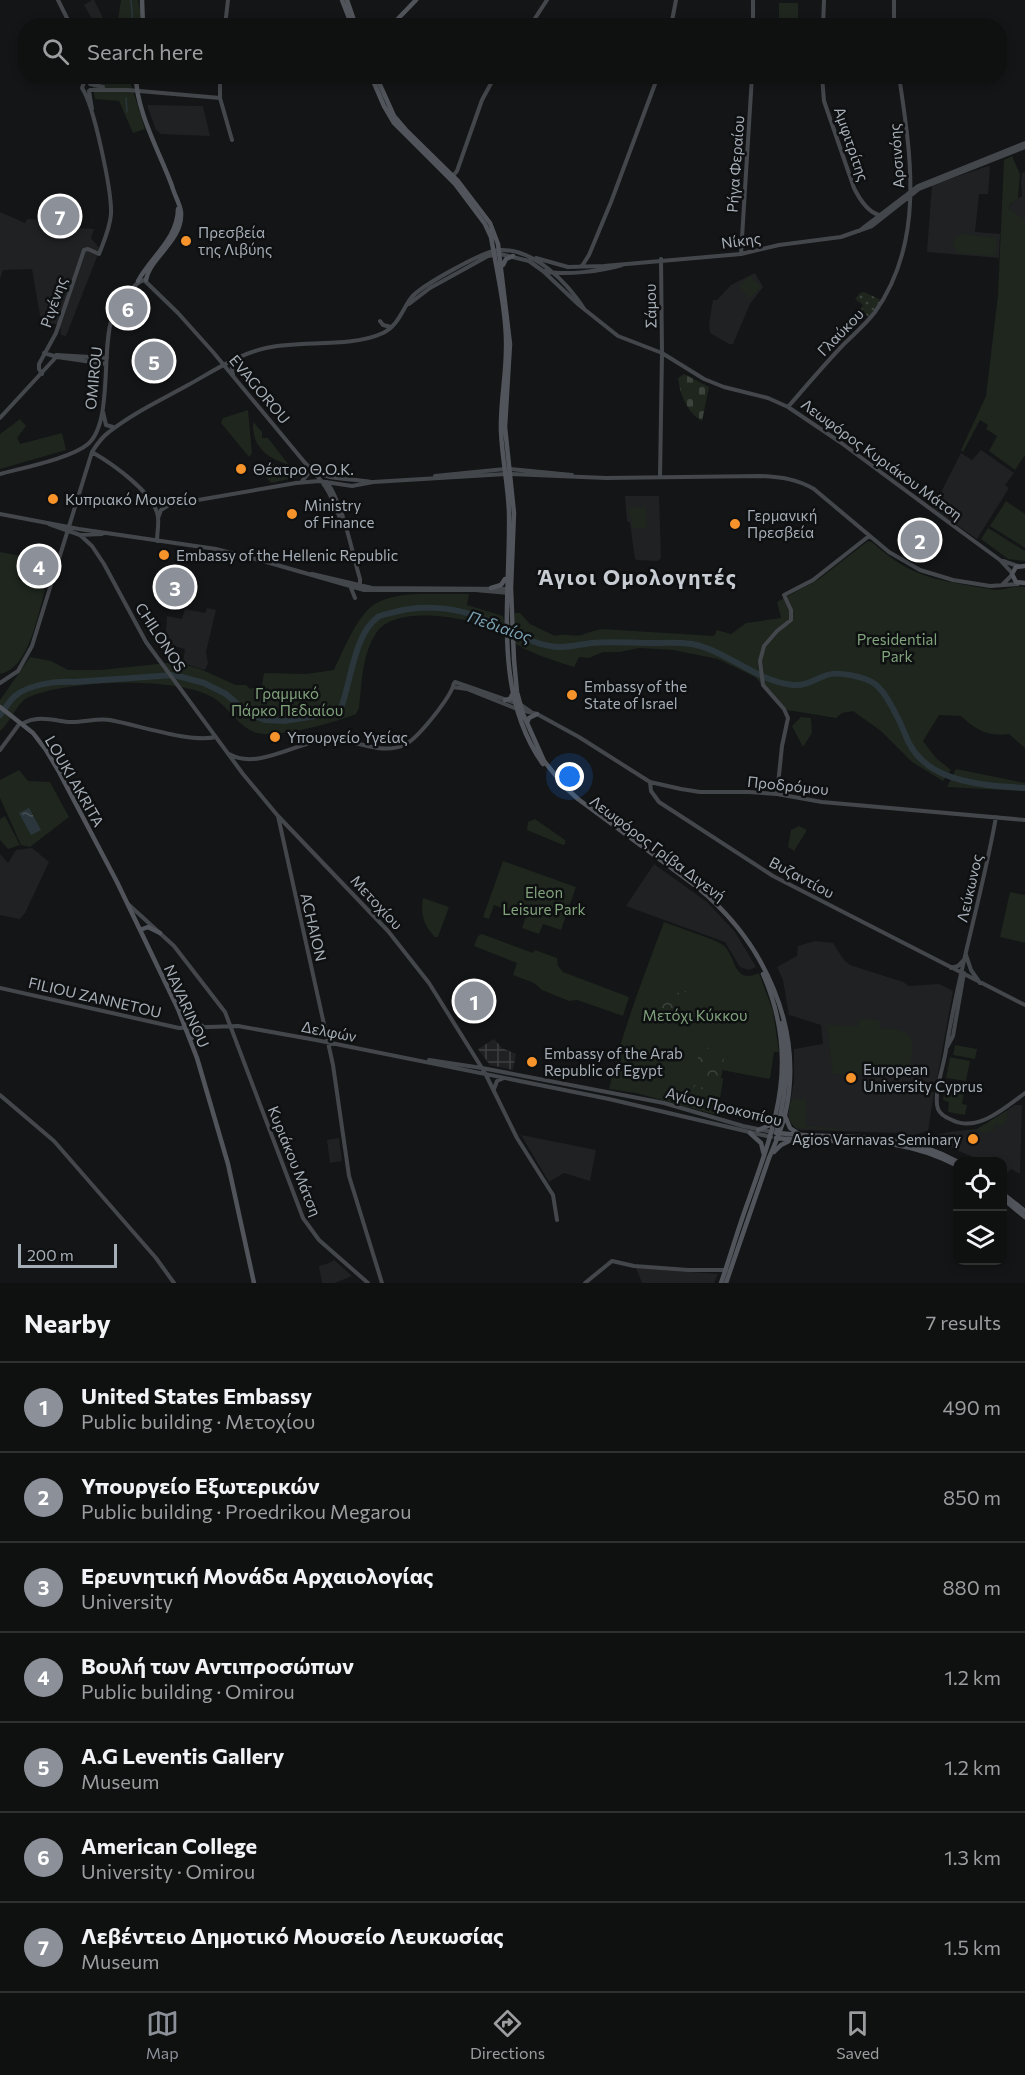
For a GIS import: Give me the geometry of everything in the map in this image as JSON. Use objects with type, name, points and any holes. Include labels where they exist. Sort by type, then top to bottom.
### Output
[{"type":"main road","points":[[58,0],[68,18]]},
{"type":"main road","points":[[142,0],[143,18]]},
{"type":"main road","points":[[226,18],[228,0]]},
{"type":"main road","points":[[345,0],[350,18]]},
{"type":"main road","points":[[345,0],[353,18]]},
{"type":"main road","points":[[399,18],[416,0]]},
{"type":"main road","points":[[535,18],[547,0]]},
{"type":"main road","points":[[673,18],[676,0]]},
{"type":"main road","points":[[753,0],[753,18]]},
{"type":"main road","points":[[823,18],[824,0]]},
{"type":"main road","points":[[894,0],[894,18]]},
{"type":"main road","points":[[87,84],[88,87],[220,98]]},
{"type":"main road","points":[[137,84],[147,123],[181,211],[178,228],[170,243],[148,272],[146,280],[138,281]]},
{"type":"main road","points":[[220,84],[220,98],[232,140]]},
{"type":"main road","points":[[374,84],[394,123],[452,177]]},
{"type":"main road","points":[[0,683],[18,671],[32,646],[89,460],[99,441],[134,415],[224,365],[268,347],[337,342],[376,336],[391,327],[406,307],[430,288],[497,253],[496,236],[490,223],[452,177],[406,130],[391,110],[380,84]]},
{"type":"main road","points":[[452,177],[482,100],[491,84]]},
{"type":"main road","points":[[581,266],[589,255],[655,84]]},
{"type":"main road","name":"Ρήγα Φεραίου","points":[[741,254],[752,84]]},
{"type":"main road","name":"Αμφιτρίτης","points":[[823,84],[824,101],[847,171],[857,196],[872,213]]},
{"type":"main road","name":"Αρσινόης","points":[[900,84],[909,143],[911,192],[904,251]]},
{"type":"main road","name":"Ριγένης","points":[[0,418],[51,364],[56,333],[84,250],[88,249],[99,254],[107,233],[111,212],[108,183],[88,87]]},
{"type":"main road","points":[[911,192],[920,184],[1025,145]]},
{"type":"main road","points":[[911,192],[1025,145]]},
{"type":"main road","points":[[910,176],[914,182],[920,184]]},
{"type":"main road","name":"Νίκης","points":[[859,231],[911,192]]},
{"type":"main road","name":"Νίκης","points":[[532,258],[565,267],[625,264],[741,254],[779,245],[841,237],[876,224],[911,192]]},
{"type":"main road","points":[[902,201],[907,202],[910,206]]},
{"type":"main road","points":[[138,281],[172,233],[177,221],[178,203]]},
{"type":"main road","points":[[872,222],[872,213],[880,216]]},
{"type":"main road","name":"Γλαύκου","points":[[788,407],[826,363],[874,314],[891,288],[904,251]]},
{"type":"main road","name":"Λεωφόρος Κυριάκου Μάτση","points":[[497,253],[529,261],[618,336],[662,353],[709,382],[770,399],[788,407],[840,442],[1000,560],[1012,574]]},
{"type":"main road","name":"Λεωφόρος Κυριάκου Μάτση","points":[[497,253],[521,254],[532,258],[554,273],[585,309]]},
{"type":"main road","name":"Λεωφόρος Γρίβα Διγενή","points":[[497,253],[502,269],[510,344],[505,427],[509,511],[506,576],[513,693],[536,754],[562,788],[584,807],[709,899],[746,941],[765,977],[780,1029],[783,1067],[776,1118],[776,1136]]},
{"type":"main road","name":"Λεωφόρος Γρίβα Διγενή","points":[[497,253],[507,347],[501,428],[514,513],[508,591]]},
{"type":"main road","points":[[589,255],[589,262],[595,266]]},
{"type":"main road","points":[[502,269],[504,261],[513,256]]},
{"type":"main road","name":"Σάμου","points":[[660,477],[661,260]]},
{"type":"main road","name":"Νίκης","points":[[543,271],[554,273],[599,270],[625,264]]},
{"type":"main road","name":"EVAGOROU","points":[[146,280],[224,365],[307,465],[318,474],[332,478],[371,482]]},
{"type":"main road","name":"OMIROU","points":[[94,437],[100,423],[111,321],[120,303],[138,281]]},
{"type":"main road","points":[[380,321],[383,326],[391,327]]},
{"type":"main road","points":[[51,355],[107,358]]},
{"type":"main road","points":[[51,355],[106,364]]},
{"type":"main road","points":[[47,369],[51,355]]},
{"type":"main road","name":"Ριγένης","points":[[42,374],[38,365],[51,355]]},
{"type":"main road","points":[[51,364],[71,359]]},
{"type":"main road","points":[[233,376],[232,368],[237,359]]},
{"type":"main road","points":[[102,405],[107,427],[117,426]]},
{"type":"main road","points":[[92,452],[94,437]]},
{"type":"main road","points":[[0,474],[78,450],[94,437]]},
{"type":"main road","points":[[78,450],[86,450],[89,460]]},
{"type":"main road","points":[[92,452],[125,473],[151,502],[158,518]]},
{"type":"main road","points":[[307,465],[325,482],[348,538]]},
{"type":"main road","points":[[296,483],[308,476],[307,465]]},
{"type":"main road","points":[[151,502],[169,505],[296,483],[325,482],[342,485],[508,472],[554,472],[576,476],[790,478],[814,489],[895,557],[920,570],[953,580],[990,586],[1022,584]]},
{"type":"main road","points":[[318,474],[333,493],[348,538],[360,587]]},
{"type":"main road","points":[[332,478],[333,482],[342,485]]},
{"type":"main road","points":[[333,493],[342,485]]},
{"type":"main road","points":[[157,541],[158,518],[161,510],[169,505]]},
{"type":"main road","points":[[0,514],[68,528],[216,549],[378,591],[508,591]]},
{"type":"main road","points":[[68,528],[92,545]]},
{"type":"main road","points":[[79,529],[92,545]]},
{"type":"main road","points":[[92,545],[93,538],[102,534]]},
{"type":"main road","points":[[80,535],[115,534]]},
{"type":"main road","points":[[777,794],[782,746],[788,718],[784,709],[768,692],[762,679],[760,669],[764,646],[792,618],[784,595],[813,580],[869,536]]},
{"type":"main road","name":"CHILONOS","points":[[92,545],[114,581],[139,631],[216,737]]},
{"type":"main road","name":"Λεωφόρος Κυριάκου Μάτση","points":[[1000,560],[1018,566]]},
{"type":"main road","points":[[1001,585],[1018,566],[1025,566]]},
{"type":"main road","points":[[309,574],[350,587],[491,588],[508,591]]},
{"type":"main road","points":[[1012,574],[1014,581],[1022,584]]},
{"type":"main road","points":[[491,588],[503,584],[506,576]]},
{"type":"main road","points":[[350,587],[355,598]]},
{"type":"main road","name":"Λεωφόρος Γρίβα Διγενή","points":[[510,641],[519,707],[547,765],[572,793],[711,898],[737,925],[767,975],[787,1027],[790,1081],[785,1116],[767,1158],[723,1283]]},
{"type":"main road","points":[[0,679],[9,677]]},
{"type":"main road","points":[[237,766],[247,760],[285,752],[324,739],[383,748],[404,746],[424,728],[455,686]]},
{"type":"main road","name":"Προδρόμου","points":[[455,686],[504,700],[519,707]]},
{"type":"main road","name":"Προδρόμου","points":[[455,686],[534,713],[579,737],[650,782],[700,792],[777,794],[822,802],[1025,820]]},
{"type":"main road","points":[[504,700],[510,699],[513,693]]},
{"type":"main road","name":"LOUKI AKRITA","points":[[0,707],[38,739],[49,755],[115,879]]},
{"type":"main road","points":[[527,723],[529,717],[534,713]]},
{"type":"main road","points":[[0,750],[21,723],[28,720],[41,718],[68,722],[108,720],[155,731],[216,737],[227,753],[247,760]]},
{"type":"main road","points":[[198,737],[213,731]]},
{"type":"main road","name":"Μετοχίου","points":[[227,753],[278,816],[400,945],[429,983],[485,1073],[517,1138],[553,1194],[556,1220]]},
{"type":"main road","name":"Βυζαντίου","points":[[650,782],[651,791],[659,802],[773,876],[962,975],[1025,1005]]},
{"type":"main road","name":"ACHAION","points":[[278,816],[328,1043],[349,1176],[381,1282]]},
{"type":"main road","name":"Λεύκωνος","points":[[962,975],[996,817]]},
{"type":"main road","name":"NAVARINOU","points":[[115,879],[191,1041],[236,1191],[254,1283]]},
{"type":"main road","name":"Κυριάκου Μάτση","points":[[127,903],[188,963],[225,1011],[303,1218],[319,1240],[368,1283]]},
{"type":"main road","points":[[140,930],[147,927],[160,933]]},
{"type":"main road","points":[[144,937],[146,931],[152,929]]},
{"type":"main road","points":[[948,967],[957,967],[965,959],[982,985]]},
{"type":"main road","points":[[947,1048],[953,1036],[962,988],[962,975]]},
{"type":"main road","points":[[962,975],[938,1092],[938,1106],[942,1114],[959,1124],[979,1123],[1025,1093]]},
{"type":"main road","points":[[962,988],[967,983],[977,982]]},
{"type":"main road","name":"FILIOU ZANNETOU","points":[[0,988],[178,1028],[202,1026]]},
{"type":"main road","name":"Λεωφόρος Γρίβα Διγενή","points":[[776,1136],[787,1068],[785,1039],[778,1003]]},
{"type":"main road","points":[[217,1026],[224,1020],[225,1011]]},
{"type":"main road","name":"Δελφών","points":[[202,1026],[231,1025],[485,1073]]},
{"type":"main road","points":[[191,1041],[193,1032],[202,1026]]},
{"type":"main road","points":[[467,1066],[474,1062],[475,1056]]},
{"type":"main road","name":"Δελφών","points":[[422,1061],[482,1068]]},
{"type":"main road","name":"Αγίου Προκοπίου","points":[[482,1068],[664,1103],[794,1140],[861,1140],[893,1143],[927,1152],[953,1164]]},
{"type":"main road","name":"Αγίου Προκοπίου","points":[[485,1073],[750,1133],[776,1136],[887,1138],[931,1149],[953,1159]]},
{"type":"main road","points":[[493,1090],[497,1081],[507,1078]]},
{"type":"main road","points":[[0,1095],[45,1131],[156,1258],[174,1283]]},
{"type":"main road","points":[[785,1116],[790,1128],[802,1135]]},
{"type":"main road","points":[[758,1130],[770,1125],[776,1118]]},
{"type":"main road","points":[[750,1133],[761,1143],[767,1158],[780,1145],[794,1140]]},
{"type":"main road","name":"Λεωφόρος Γρίβα Διγενή","points":[[723,1283],[767,1158]]},
{"type":"main road","points":[[1007,1197],[1025,1211]]},
{"type":"main road","points":[[1007,1202],[1025,1217]]},
{"type":"main road","points":[[585,1283],[612,1261],[634,1266],[726,1270]]},
{"type":"shaded area","points":[[94,0],[103,18],[92,18],[84,5]]},
{"type":"shaded area","points":[[147,105],[203,106],[210,136],[161,134],[156,130]]},
{"type":"shaded area","points":[[990,167],[988,194],[979,194],[975,232],[1000,234],[999,258],[927,252],[932,185]]},
{"type":"shaded area","points":[[1025,172],[1025,220],[1010,212],[1009,207],[1013,201],[1022,196],[1022,173]]},
{"type":"shaded area","points":[[0,212],[25,223],[27,219],[43,220],[47,226],[94,229],[91,238],[100,249],[66,336],[61,335],[60,325],[41,321],[32,269],[3,270],[0,279]]},
{"type":"shaded area","points":[[755,273],[763,287],[750,304],[733,344],[729,344],[710,333],[709,324],[713,300],[717,300],[731,285]]},
{"type":"shaded area","points":[[981,450],[1014,473],[1005,485],[1009,488],[977,539],[933,508],[961,453],[972,460]]},
{"type":"shaded area","points":[[625,496],[659,496],[661,558],[658,561],[635,559],[630,523],[627,521]]},
{"type":"shaded area","points":[[172,574],[187,581],[178,594],[177,604],[167,600],[167,582]]},
{"type":"shaded area","points":[[207,608],[216,610],[206,652],[208,663],[205,670],[183,663],[185,649],[165,644],[167,616],[182,619],[185,609],[205,613]]},
{"type":"shaded area","points":[[32,848],[49,862],[25,913],[20,919],[0,915],[0,854],[8,863],[16,850]]},
{"type":"shaded area","points":[[654,864],[707,902],[735,932],[756,967],[749,970],[740,967],[725,942],[626,906]]},
{"type":"shaded area","points":[[815,941],[833,943],[850,965],[909,986],[939,984],[953,991],[936,1085],[907,1082],[908,1086],[934,1093],[928,1131],[911,1136],[898,1133],[801,1130],[796,1129],[789,1120],[794,1081],[794,1049],[823,1044],[821,1025],[789,1015],[783,980],[777,967],[797,956],[798,946]]},
{"type":"shaded area","points":[[494,1039],[502,1048],[516,1054],[513,1070],[490,1065],[478,1049]]},
{"type":"shaded area","name":"Agios Varnavas Seminary","points":[[1015,1105],[1022,1105],[1020,1174],[1011,1169],[1007,1173],[1007,1157],[973,1157],[938,1142],[930,1143],[920,1140],[948,1132],[978,1129]]},
{"type":"shaded area","points":[[521,1135],[596,1150],[590,1181],[564,1173],[549,1182]]},
{"type":"shaded area","points":[[339,1138],[342,1161],[330,1163],[327,1140]]},
{"type":"shaded area","points":[[334,1260],[352,1276],[335,1283],[322,1283],[319,1266]]},
{"type":"shaded area","points":[[636,1268],[718,1274],[714,1283],[642,1283]]},
{"type":"green space","points":[[121,0],[138,0],[140,18],[118,18]]},
{"type":"green space","points":[[779,3],[798,3],[798,18],[779,18]]},
{"type":"green space","points":[[92,84],[131,84],[145,129],[133,133],[119,101],[95,99]]},
{"type":"green space","points":[[1012,156],[1020,174],[1018,199],[1010,204],[1009,209],[1025,220],[1025,455],[1015,470],[989,451],[997,436],[986,429],[988,425],[980,420],[963,452],[961,450],[986,396],[998,295],[1004,160]]},
{"type":"green space","points":[[962,234],[996,238],[996,254],[992,256],[959,253],[953,246],[954,239]]},
{"type":"green space","points":[[750,276],[761,287],[750,298],[739,287]]},
{"type":"green space","points":[[864,292],[879,299],[880,302],[869,318],[861,309],[863,305],[855,299]]},
{"type":"green space","points":[[684,374],[709,387],[702,421],[688,408],[680,390],[678,378]]},
{"type":"green space","points":[[248,410],[252,453],[249,457],[221,423],[223,418]]},
{"type":"green space","points":[[20,419],[26,426],[17,438],[20,444],[62,433],[66,450],[0,469],[0,434]]},
{"type":"green space","points":[[253,422],[262,432],[262,438],[268,438],[289,465],[262,450],[255,438]]},
{"type":"green space","points":[[271,463],[303,476],[271,483],[261,471]]},
{"type":"green space","points":[[1006,501],[1025,514],[1025,548],[990,526]]},
{"type":"green space","points":[[646,507],[646,518],[643,518],[646,519],[647,528],[632,528],[632,519],[635,518],[630,518],[629,508]]},
{"type":"green space","points":[[988,528],[1025,551],[1025,561],[1008,559],[981,539]]},
{"type":"green space","name":"Presidential Park","points":[[868,541],[902,565],[930,577],[995,590],[1025,587],[1025,748],[1009,734],[983,731],[961,716],[939,715],[923,741],[936,758],[951,770],[943,781],[912,762],[881,731],[853,711],[842,713],[836,718],[787,710],[755,677],[718,659],[673,650],[639,648],[620,652],[603,652],[589,658],[579,657],[574,667],[533,653],[491,629],[475,623],[461,619],[429,616],[398,619],[386,624],[377,632],[368,649],[359,708],[356,714],[335,721],[290,732],[263,734],[248,729],[218,701],[195,690],[148,683],[121,683],[69,687],[29,697],[21,703],[0,731],[0,700],[30,657],[51,661],[68,670],[101,670],[176,662],[200,669],[236,685],[246,685],[250,689],[262,685],[264,673],[306,674],[334,670],[345,645],[366,611],[381,601],[393,597],[419,594],[469,594],[467,605],[503,616],[504,620],[515,623],[515,613],[520,613],[530,624],[555,636],[582,635],[602,629],[714,636],[717,630],[731,634],[746,623],[781,618],[777,602],[819,579]]},
{"type":"green space","points":[[0,552],[21,556],[25,568],[18,579],[45,590],[25,652],[10,670],[0,674]]},
{"type":"green space","points":[[801,717],[811,718],[812,733],[803,747],[792,726]]},
{"type":"green space","points":[[956,769],[1025,783],[1025,791],[947,787]]},
{"type":"green space","points":[[19,770],[28,781],[50,782],[69,817],[30,847],[21,845],[0,798],[0,780]]},
{"type":"green space","points":[[5,816],[20,845],[8,849],[0,840],[0,819]]},
{"type":"green space","points":[[535,819],[565,840],[565,844],[527,830],[528,822]]},
{"type":"green space","points":[[799,826],[807,830],[794,851],[788,847],[791,830]]},
{"type":"green space","name":"Eleon Leisure Park","points":[[503,861],[576,887],[561,930],[543,924],[539,934],[522,928],[526,916],[494,905],[489,919],[483,917]]},
{"type":"green space","points":[[1010,892],[1025,895],[1025,943],[1000,937]]},
{"type":"green space","points":[[423,898],[449,907],[438,937],[431,933],[424,919]]},
{"type":"green space","name":"Μετόχι Κύκκου","points":[[664,922],[719,942],[727,950],[739,972],[744,975],[759,973],[773,1011],[779,1052],[774,1052],[770,1079],[722,1070],[721,1078],[723,1079],[717,1115],[636,1093],[609,1089],[627,1025]]},
{"type":"green space","points":[[482,934],[533,953],[535,950],[557,958],[558,966],[563,972],[629,997],[623,1016],[577,1000],[569,1001],[513,975],[517,963],[474,946],[478,936]]},
{"type":"green space","points":[[686,991],[682,1013],[660,1012],[646,1001]]},
{"type":"green space","points":[[859,1020],[879,1020],[879,1028],[901,1031],[908,1035],[911,1040],[912,1054],[908,1076],[833,1074],[827,1025],[858,1026]]},
{"type":"green space","points":[[955,1045],[977,1049],[975,1059],[953,1055]]},
{"type":"green space","points":[[702,1047],[725,1050],[717,1115],[691,1106],[694,1085],[711,1090],[712,1087],[695,1080],[699,1049]]},
{"type":"green space","points":[[950,1057],[970,1061],[966,1081],[946,1078]]},
{"type":"green space","points":[[944,1091],[964,1094],[962,1104],[967,1105],[965,1115],[948,1112],[949,1102],[943,1100]]},
{"type":"green space","points":[[791,1100],[806,1100],[805,1126],[842,1130],[796,1128],[789,1119]]},
{"type":"green space","points":[[1008,1110],[1006,1121],[1000,1127],[998,1124],[993,1126],[995,1130],[984,1133],[975,1130]]},
{"type":"water","points":[[29,808],[41,830],[31,835],[19,813]]},
{"type":"waterway","points":[[131,0],[132,18]]},
{"type":"waterway","points":[[126,98],[127,112]]},
{"type":"waterway","name":"Πεδιαίος","points":[[0,715],[15,696],[43,684],[174,675],[204,683],[226,694],[249,714],[265,720],[284,721],[316,716],[341,708],[358,646],[370,625],[378,617],[413,608],[436,608],[480,617],[529,640],[550,646],[565,647],[607,642],[687,643],[718,653],[755,673],[780,683],[803,684],[832,674],[859,677],[871,681],[884,693],[913,750],[925,763],[939,772],[972,783],[1025,788]]},
{"type":"place","name":"Λεβέντειο Δημοτικό Μουσείο Λευκωσίας","points":[[60,216]]},
{"type":"place","name":"Πρεσβεία της Λιβύης","points":[[186,241]]},
{"type":"place","name":"American College","points":[[128,308]]},
{"type":"place","name":"A.G Leventis Gallery","points":[[154,361]]},
{"type":"place","name":"Θέατρο Θ.Ο.Κ.","points":[[241,469]]},
{"type":"place","name":"Κυπριακό Μουσείο","points":[[53,499]]},
{"type":"place","name":"Ministry of Finance","points":[[292,514]]},
{"type":"place","name":"Γερμανική Πρεσβεία","points":[[735,524]]},
{"type":"place","name":"Υπουργείο Εξωτερικών","points":[[920,540]]},
{"type":"place","name":"Embassy of the Hellenic Republic","points":[[164,555]]},
{"type":"place","name":"Βουλή των Αντιπροσώπων","points":[[39,566]]},
{"type":"place","name":"Ερευνητική Μονάδα Αρχαιολογίας","points":[[175,587]]},
{"type":"place","name":"Embassy of the State of Israel","points":[[572,695]]},
{"type":"place","name":"Υπουργείο Υγείας","points":[[275,737]]},
{"type":"place","name":"United States Embassy","points":[[474,1001]]},
{"type":"place","name":"Embassy of the Arab Republic of Egypt","points":[[532,1062]]},
{"type":"place","name":"European University Cyprus","points":[[851,1078]]},
{"type":"place","name":"Agios Varnavas Seminary","points":[[973,1139]]},
{"type":"district","name":"Άγιοι Ομολογητές","points":[[638,576]]},
{"type":"park label","name":"Γραμμικό Πάρκο Πεδιαίου","points":[[287,702]]}]
